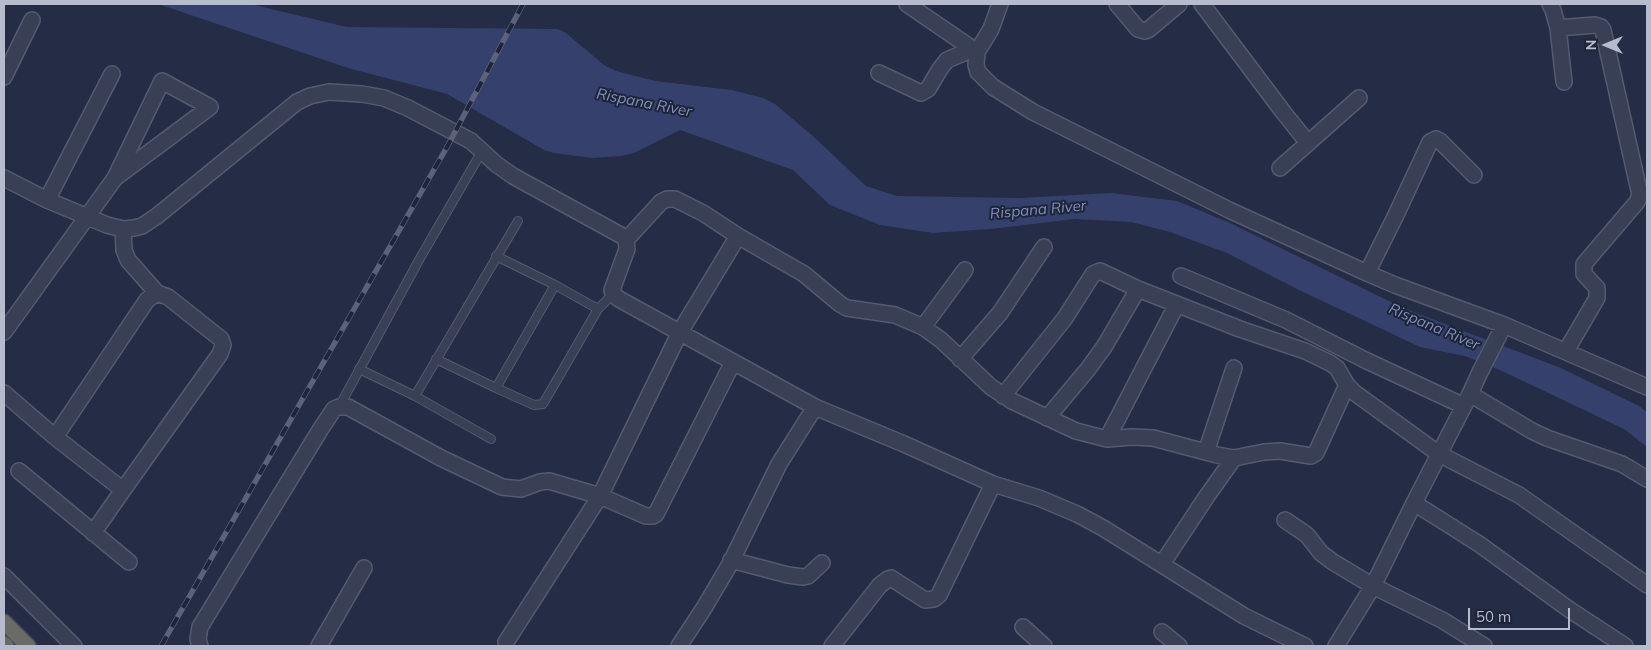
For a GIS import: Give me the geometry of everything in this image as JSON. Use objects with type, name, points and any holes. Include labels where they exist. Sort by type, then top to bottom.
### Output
[{"type":"highway","points":[[4,622],[28,646]]},
{"type":"street","points":[[907,4],[975,51]]},
{"type":"street","points":[[879,73],[921,94],[928,89],[947,60],[975,51],[991,29],[1000,4]]},
{"type":"street","points":[[1117,4],[1138,29],[1145,31],[1179,4]]},
{"type":"street","points":[[1202,4],[1308,142]]},
{"type":"street","points":[[1550,4],[1558,28],[1564,82]]},
{"type":"street","points":[[4,76],[32,20]]},
{"type":"street","points":[[1558,28],[1594,25],[1601,26],[1603,30],[1639,198],[1647,211]]},
{"type":"street","points":[[975,51],[978,72],[985,80],[1033,112],[1229,210],[1367,273],[1501,330],[1566,351],[1647,387]]},
{"type":"street","points":[[47,200],[112,74]]},
{"type":"street","points":[[4,332],[115,178],[162,80],[210,107],[115,178]]},
{"type":"street","points":[[4,178],[86,217],[123,228],[142,226],[157,216],[297,102],[318,94],[342,92],[374,95],[408,108],[472,141],[496,164],[513,176],[626,240]]},
{"type":"street","points":[[1280,168],[1360,98]]},
{"type":"street","points":[[1367,273],[1396,217],[1430,142],[1436,139],[1440,141],[1474,174]]},
{"type":"street","points":[[1566,351],[1597,298],[1596,288],[1584,274],[1584,264],[1639,198]]},
{"type":"street","points":[[1305,646],[1244,616],[1104,528],[1039,498],[993,484],[815,407],[619,299],[613,294],[613,286],[627,249],[626,240],[661,202],[675,199],[703,213],[738,236],[804,274],[847,308],[895,314],[923,328],[941,340],[960,360],[1004,396],[1076,431],[1107,439],[1153,438],[1234,458],[1273,451],[1295,452],[1308,456],[1314,455],[1347,385]]},
{"type":"street","points":[[93,533],[220,354],[223,345],[221,339],[168,297],[157,293],[128,260],[124,250],[123,228]]},
{"type":"street","points":[[506,642],[600,496],[680,332],[738,236]]},
{"type":"street","points":[[960,360],[1000,313],[1044,247]]},
{"type":"street","points":[[923,328],[964,270]]},
{"type":"street","points":[[1004,396],[1064,318],[1094,272],[1100,271],[1176,304],[1318,357],[1337,368],[1347,385],[1355,393],[1439,454],[1518,495],[1647,585]]},
{"type":"street","points":[[1181,276],[1286,320],[1366,361],[1467,400],[1540,434],[1622,464],[1647,479]]},
{"type":"street","points":[[1047,418],[1104,347],[1138,289]]},
{"type":"street","points":[[55,437],[147,300],[157,293]]},
{"type":"street","points":[[1107,439],[1176,304]]},
{"type":"street","points":[[1336,646],[1373,586],[1501,330]]},
{"type":"street","points":[[200,646],[198,639],[200,627],[334,409],[348,407],[441,458],[502,487],[521,489],[540,482],[549,481],[600,496],[646,516],[653,516],[656,514],[733,362]]},
{"type":"street","points":[[1206,452],[1234,368]]},
{"type":"street","points":[[7,402],[123,490]]},
{"type":"street","points":[[680,646],[731,560],[774,472],[815,407]]},
{"type":"street","points":[[1162,564],[1234,458]]},
{"type":"street","points":[[19,471],[129,562]]},
{"type":"street","points":[[836,645],[880,585],[888,579],[891,578],[921,599],[934,599],[938,595],[993,484]]},
{"type":"street","points":[[1414,503],[1479,544],[1570,610],[1625,646]]},
{"type":"street","points":[[1285,520],[1307,535],[1325,556],[1373,586],[1442,620],[1484,646]]},
{"type":"street","points":[[731,560],[788,575],[803,577],[808,576],[822,563]]},
{"type":"street","points":[[319,646],[364,568]]},
{"type":"street","points":[[4,576],[74,646]]},
{"type":"street","points":[[1023,627],[1044,646]]},
{"type":"street","points":[[1162,632],[1178,646]]},
{"type":"lane","points":[[339,407],[482,151]]},
{"type":"lane","points":[[415,396],[518,221]]},
{"type":"lane","points":[[496,256],[598,309]]},
{"type":"lane","points":[[496,388],[555,285]]},
{"type":"lane","points":[[436,359],[534,405],[543,404],[598,309],[613,294]]},
{"type":"lane","points":[[359,370],[415,396],[491,439]]},
{"type":"water","name":"Rispana River","points":[[158,4],[250,4],[347,27],[558,29],[566,33],[604,65],[616,71],[655,81],[732,90],[763,98],[775,104],[814,137],[866,186],[897,196],[1021,198],[1111,193],[1177,201],[1230,223],[1403,308],[1561,368],[1639,406],[1647,412],[1647,447],[1624,429],[1502,371],[1465,356],[1420,347],[1299,290],[1227,253],[1170,232],[1131,222],[1075,219],[991,229],[933,233],[880,225],[830,205],[793,170],[680,130],[634,153],[621,156],[593,158],[554,153],[544,150],[447,94],[348,68]]},
{"type":"railway","points":[[161,646],[447,147],[523,4]]}]
